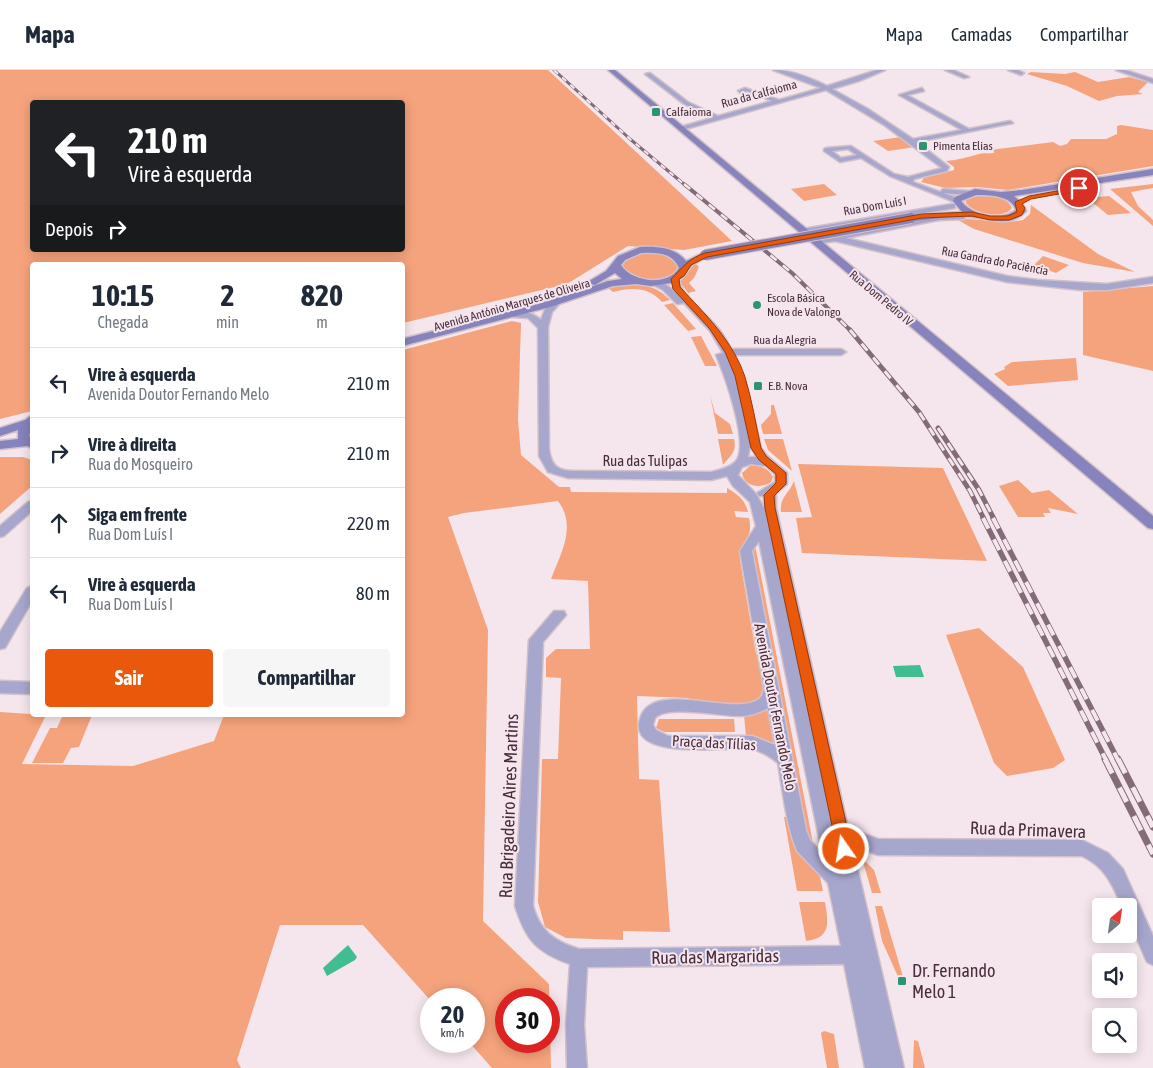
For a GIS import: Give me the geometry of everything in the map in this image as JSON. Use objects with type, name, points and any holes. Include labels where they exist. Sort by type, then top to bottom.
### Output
[{"type":"main road","name":"Rua Dom Pedro IV","points":[[611,70],[1153,524]]},
{"type":"main road","points":[[970,192],[1000,195],[1022,193],[1153,172]]},
{"type":"main road","points":[[1000,195],[1018,203],[1029,198],[1153,177]]},
{"type":"main road","name":"Rua Dom Luís I","points":[[705,255],[922,216],[956,204],[959,197],[970,192]]},
{"type":"main road","name":"Rua Dom Luís I","points":[[922,216],[975,215],[997,218],[1013,217],[1021,211],[1018,203]]},
{"type":"main road","points":[[956,204],[975,215]]},
{"type":"main road","name":"Avenida António Marques de Oliveira","points":[[405,342],[529,309],[596,281],[610,273],[618,259],[632,252],[654,250],[671,254],[705,255]]},
{"type":"main road","points":[[671,254],[680,259],[684,268]]},
{"type":"main road","points":[[616,265],[623,276],[637,281],[654,283],[675,279],[681,275],[684,268],[693,260],[705,255]]},
{"type":"main road","points":[[529,309],[612,284],[637,281]]},
{"type":"main road","name":"Avenida António Marques de Oliveira","points":[[405,334],[529,309]]},
{"type":"main road","points":[[0,432],[30,421]]},
{"type":"main road","points":[[30,421],[23,433],[23,437],[30,442]]},
{"type":"main road","points":[[0,445],[30,443]]},
{"type":"street","points":[[776,70],[826,89],[890,124],[946,167],[945,170],[912,177],[909,180]]},
{"type":"street","name":"Rua da Calfaioma","points":[[679,126],[826,89],[882,70]]},
{"type":"street","points":[[948,70],[966,77]]},
{"type":"street","points":[[1011,70],[1021,73]]},
{"type":"street","points":[[1119,70],[1153,81]]},
{"type":"street","points":[[648,74],[686,103],[715,118]]},
{"type":"street","points":[[741,90],[747,89],[777,101]]},
{"type":"street","points":[[922,90],[902,95],[968,131]]},
{"type":"street","points":[[913,142],[1010,123]]},
{"type":"street","points":[[862,156],[892,175],[909,180],[956,204]]},
{"type":"street","points":[[931,190],[970,192]]},
{"type":"street","name":"Rua Dom Luís I","points":[[802,231],[956,204]]},
{"type":"street","name":"Rua Dom Luís I","points":[[816,242],[939,218],[975,215]]},
{"type":"street","name":"Rua Gandra do Paciência","points":[[834,238],[998,277],[1038,283],[1081,287],[1107,286],[1153,280]]},
{"type":"street","points":[[675,279],[676,288],[712,327],[729,352],[740,376],[756,448],[762,458],[781,473],[783,479],[781,484],[770,491],[762,493],[711,476]]},
{"type":"street","name":"Avenida Doutor Fernando Melo","points":[[654,283],[666,288],[701,324],[726,366],[736,399],[746,444],[744,458],[737,465],[732,475],[756,500],[875,1068]]},
{"type":"street","points":[[543,327],[548,311],[557,302]]},
{"type":"street","points":[[529,309],[543,327]]},
{"type":"street","name":"Rua das Tulipas","points":[[543,327],[545,462],[553,471],[559,474],[578,476],[711,476]]},
{"type":"street","name":"Rua da Alegria","points":[[729,352],[840,352]]},
{"type":"street","points":[[711,476],[727,472],[737,465],[756,460],[771,464]]},
{"type":"street","points":[[770,491],[770,508],[894,1068]]},
{"type":"street","points":[[0,533],[30,507]]},
{"type":"street","name":"Avenida Doutor Fernando Melo","points":[[762,527],[746,551],[798,830],[803,845],[836,879]]},
{"type":"street","points":[[0,644],[30,594]]},
{"type":"street","name":"Rua Brigadeiro Aires Martins","points":[[559,615],[536,640],[524,906],[530,928],[552,950],[579,958]]},
{"type":"street","name":"Praça das Tílias","points":[[772,686],[770,699],[763,705],[755,708],[743,710],[666,707],[653,709],[648,716],[646,724],[648,732],[656,739],[668,742],[752,743],[774,751],[785,760]]},
{"type":"street","points":[[0,687],[30,688]]},
{"type":"street","name":"Rua da Primavera","points":[[841,832],[878,847],[1082,848],[1095,853],[1111,865],[1117,875],[1153,956]]},
{"type":"street","name":"Rua das Margaridas","points":[[579,958],[852,955]]},
{"type":"street","points":[[578,1068],[575,1025],[579,958]]},
{"type":"shaded area","points":[[0,70],[548,70],[732,241],[684,250],[628,246],[567,284],[405,323],[405,262],[30,262],[30,412],[0,419]]},
{"type":"shaded area","points":[[1031,72],[1065,74],[1075,72],[1098,82],[1129,77],[1148,82],[1138,92],[1143,94],[1117,96],[1099,101],[1067,86],[1027,74]]},
{"type":"shaded area","points":[[1117,126],[1153,130],[1153,166],[1008,190],[977,187],[945,188],[921,182],[924,178],[954,170],[954,167],[946,161],[981,153],[995,152],[990,150],[1053,142],[1060,146],[1067,144],[1071,139],[1106,139],[1117,134]]},
{"type":"shaded area","points":[[901,137],[915,147],[888,151],[873,141]]},
{"type":"shaded area","points":[[824,184],[837,195],[804,201],[791,189]]},
{"type":"shaded area","points":[[1153,184],[1153,188],[1131,192],[1138,206],[1153,220],[1153,226],[1110,189]]},
{"type":"shaded area","points":[[973,195],[989,195],[1000,198],[1005,200],[1012,208],[1008,212],[996,215],[982,213],[966,203],[966,200]]},
{"type":"shaded area","points":[[1109,196],[1131,213],[1108,215],[1087,198]]},
{"type":"shaded area","points":[[1031,205],[1098,254],[1135,272],[1083,263],[974,229],[954,218],[1008,222],[1023,220],[1030,214]]},
{"type":"shaded area","points":[[654,252],[670,257],[678,266],[674,274],[660,279],[646,279],[633,276],[621,268],[623,259],[636,253]]},
{"type":"shaded area","points":[[1043,256],[1069,265],[1056,273],[1034,265]]},
{"type":"shaded area","points":[[695,263],[699,267],[694,278],[689,283],[696,291],[688,293],[680,282]]},
{"type":"shaded area","points":[[628,284],[655,289],[670,300],[662,302],[652,293],[640,289],[613,292],[608,288]]},
{"type":"shaded area","points":[[1153,286],[1153,371],[1083,355],[1083,292]]},
{"type":"shaded area","points":[[673,303],[696,329],[688,331],[664,305]]},
{"type":"shaded area","points":[[512,321],[521,323],[518,420],[521,455],[559,487],[570,487],[571,492],[727,493],[727,488],[740,497],[747,507],[748,512],[734,511],[736,517],[749,518],[750,531],[744,548],[744,560],[740,560],[756,654],[762,654],[765,694],[758,701],[745,704],[696,704],[688,698],[637,696],[639,779],[659,780],[670,932],[623,931],[623,940],[566,938],[545,927],[538,902],[542,759],[558,759],[561,678],[546,677],[546,658],[556,649],[590,649],[588,581],[551,579],[563,549],[567,530],[564,510],[558,501],[464,513],[448,517],[488,630],[483,921],[549,984],[549,988],[495,988],[495,1053],[551,1053],[551,1068],[492,1068],[479,1053],[485,1053],[485,988],[420,989],[363,925],[280,925],[237,1060],[241,1068],[0,1068],[0,712],[30,714],[30,717],[45,717],[22,764],[133,766],[214,741],[223,717],[405,717],[405,349]]},
{"type":"shaded area","points":[[701,336],[717,366],[705,366],[691,337]]},
{"type":"shaded area","points":[[1076,358],[1078,380],[1008,386],[994,374],[1005,369],[1004,367],[1012,362]]},
{"type":"shaded area","points":[[710,395],[715,413],[730,424],[733,434],[718,434]]},
{"type":"shaded area","points":[[771,405],[774,405],[782,434],[763,434],[761,425],[771,414]]},
{"type":"shaded area","points":[[718,439],[734,439],[735,443],[731,456],[723,465]]},
{"type":"shaded area","points":[[764,439],[783,439],[792,471],[768,450]]},
{"type":"shaded area","points":[[0,457],[23,457],[30,459],[30,488],[0,514]]},
{"type":"shaded area","points":[[798,464],[943,468],[987,561],[802,553],[796,518],[812,517]]},
{"type":"shaded area","points":[[750,466],[766,469],[773,477],[771,482],[763,486],[749,484],[743,478],[742,473]]},
{"type":"shaded area","points":[[1018,480],[1032,493],[1049,490],[1078,514],[1048,508],[1051,513],[1043,513],[1045,517],[1018,517],[999,486]]},
{"type":"shaded area","points":[[794,481],[802,512],[781,512],[783,499]]},
{"type":"shaded area","points":[[755,545],[814,848],[807,839],[751,550]]},
{"type":"shaded area","points":[[979,628],[1023,667],[1065,760],[1053,768],[1007,776],[994,763],[946,635]]},
{"type":"shaded area","points":[[920,665],[924,677],[896,677],[893,666]]},
{"type":"shaded area","points":[[770,708],[776,744],[759,738],[746,737],[744,715],[762,712]]},
{"type":"shaded area","points":[[62,717],[91,717],[79,747],[71,748],[63,763],[32,763],[50,728],[57,728]]},
{"type":"shaded area","points":[[659,719],[734,719],[735,732],[664,732],[656,728]]},
{"type":"shaded area","points":[[784,817],[790,817],[819,872],[823,891],[797,891]]},
{"type":"shaded area","points":[[862,858],[874,870],[881,893],[872,893]]},
{"type":"shaded area","points":[[799,902],[825,902],[827,922],[824,933],[820,936],[806,941]]},
{"type":"shaded area","points":[[875,906],[882,906],[904,980],[899,979],[882,941]]},
{"type":"shaded area","points":[[348,945],[357,957],[355,960],[327,976],[323,968]]},
{"type":"shaded area","points":[[824,1031],[834,1034],[839,1068],[827,1068],[821,1033]]},
{"type":"shaded area","points":[[914,1040],[918,1041],[925,1068],[913,1068]]},
{"type":"railway","points":[[554,70],[630,139],[685,185]]},
{"type":"railway","points":[[684,184],[792,273],[850,330]]},
{"type":"railway","points":[[850,330],[919,412],[970,491],[984,519]]},
{"type":"railway","points":[[938,428],[979,490],[994,519]]},
{"type":"railway","points":[[983,518],[1106,760]]},
{"type":"railway","points":[[993,518],[1118,760]]},
{"type":"railway","points":[[1105,759],[1153,854]]},
{"type":"railway","points":[[1118,759],[1153,827]]},
{"type":"place","name":"Calfaioma","points":[[656,112]]},
{"type":"place","name":"Pimenta Elias","points":[[923,146]]},
{"type":"place","name":"Escola Básica Nova de Valongo","points":[[757,305]]},
{"type":"place","name":"E.B. Nova","points":[[758,386]]},
{"type":"place","name":"Dr. Fernando Melo 1","points":[[902,981]]},
{"type":"route","points":[[844,849],[770,508],[770,491],[777,488],[783,479],[777,468],[762,458],[756,448],[740,376],[729,352],[712,327],[676,288],[675,279],[681,275],[688,264],[705,255],[922,216],[972,214],[990,218],[1009,218],[1020,213],[1021,208],[1018,203],[1029,198],[1079,188]]}]
